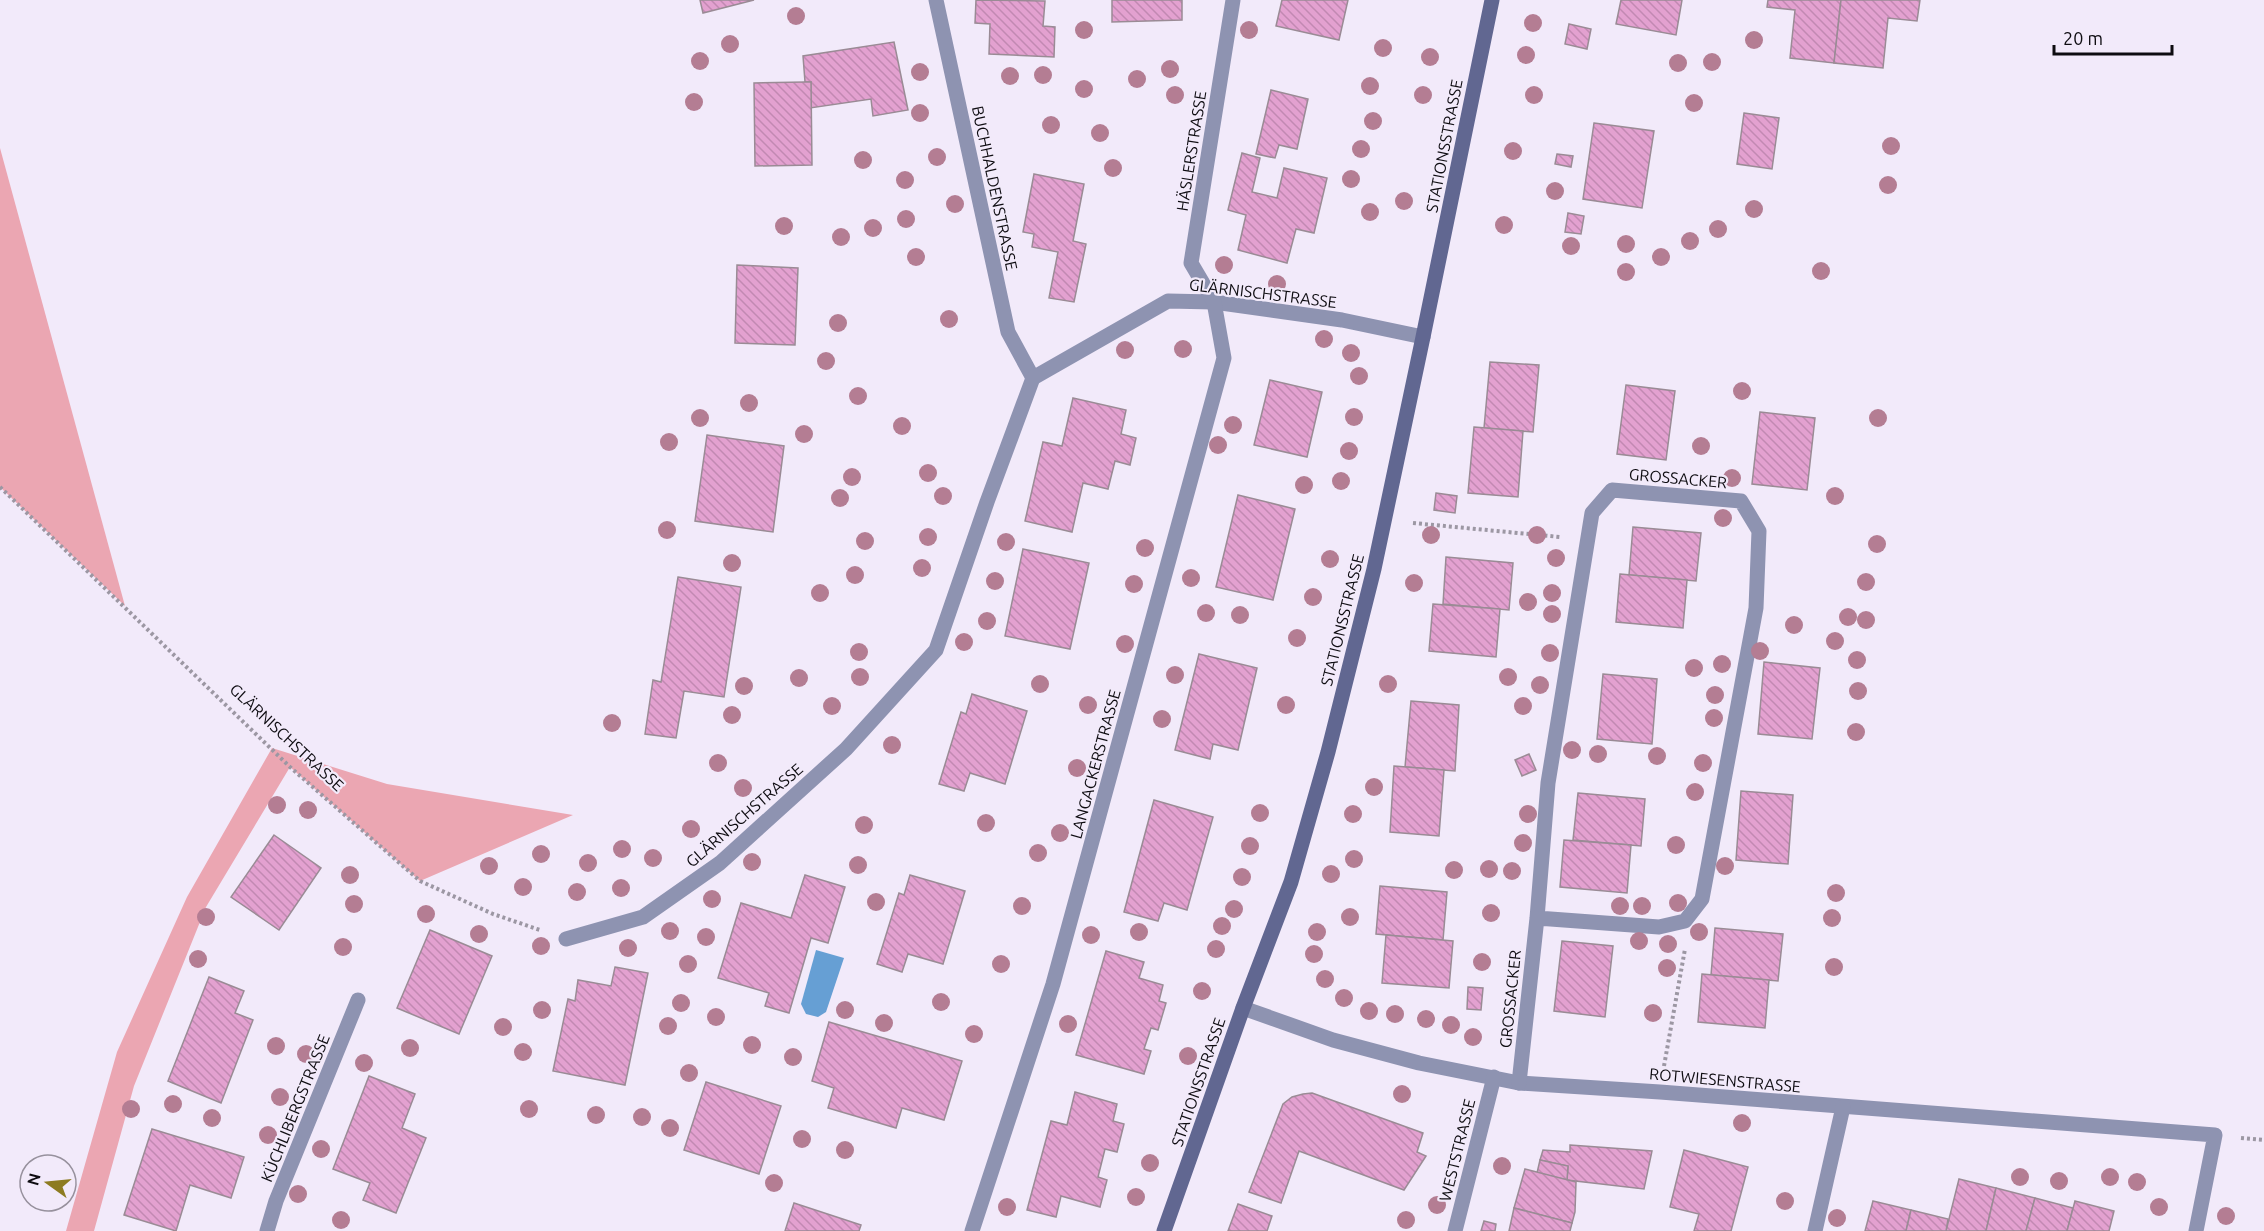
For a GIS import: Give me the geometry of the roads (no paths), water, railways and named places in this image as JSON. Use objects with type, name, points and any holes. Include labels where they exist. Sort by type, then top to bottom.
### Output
[{"type":"street","name":"BUCHHALDENSTRASSE","points":[[936,0],[1008,332],[1033,378]]},
{"type":"street","name":"HÄSLERSTRASSE","points":[[1214,302],[1191,263],[1233,0]]},
{"type":"street","name":"STATIONSSTRASSE","points":[[1164,1231],[1243,1008],[1291,882],[1328,752],[1374,569],[1492,0]]},
{"type":"street","name":"GLÄRNISCHSTRASSE","points":[[566,939],[643,917],[720,864],[846,749],[936,650],[1033,378],[1168,301],[1214,302],[1342,320],[1423,337]]},
{"type":"street","name":"LANGACKERSTRASSE","points":[[972,1231],[1053,984],[1224,358],[1214,302]]},
{"type":"street","name":"GROSSACKER","points":[[1519,1083],[1537,918],[1548,783],[1592,513],[1612,490],[1741,501],[1759,531],[1756,608],[1702,899],[1685,921],[1659,927],[1537,918]]},
{"type":"street","name":"KÜCHLIBERGSTRASSE","points":[[267,1231],[276,1201],[358,1000]]},
{"type":"street","name":"ROTWIESENSTRASSE","points":[[1243,1008],[1333,1040],[1419,1063],[1519,1083],[2215,1136],[2196,1231]]},
{"type":"street","name":"WESTSTRASSE","points":[[1455,1231],[1494,1077]]},
{"type":"street","points":[[1815,1231],[1843,1107]]},
{"type":"water","points":[[816,950],[844,958],[826,1012],[818,1017],[806,1014],[801,1004]]}]
